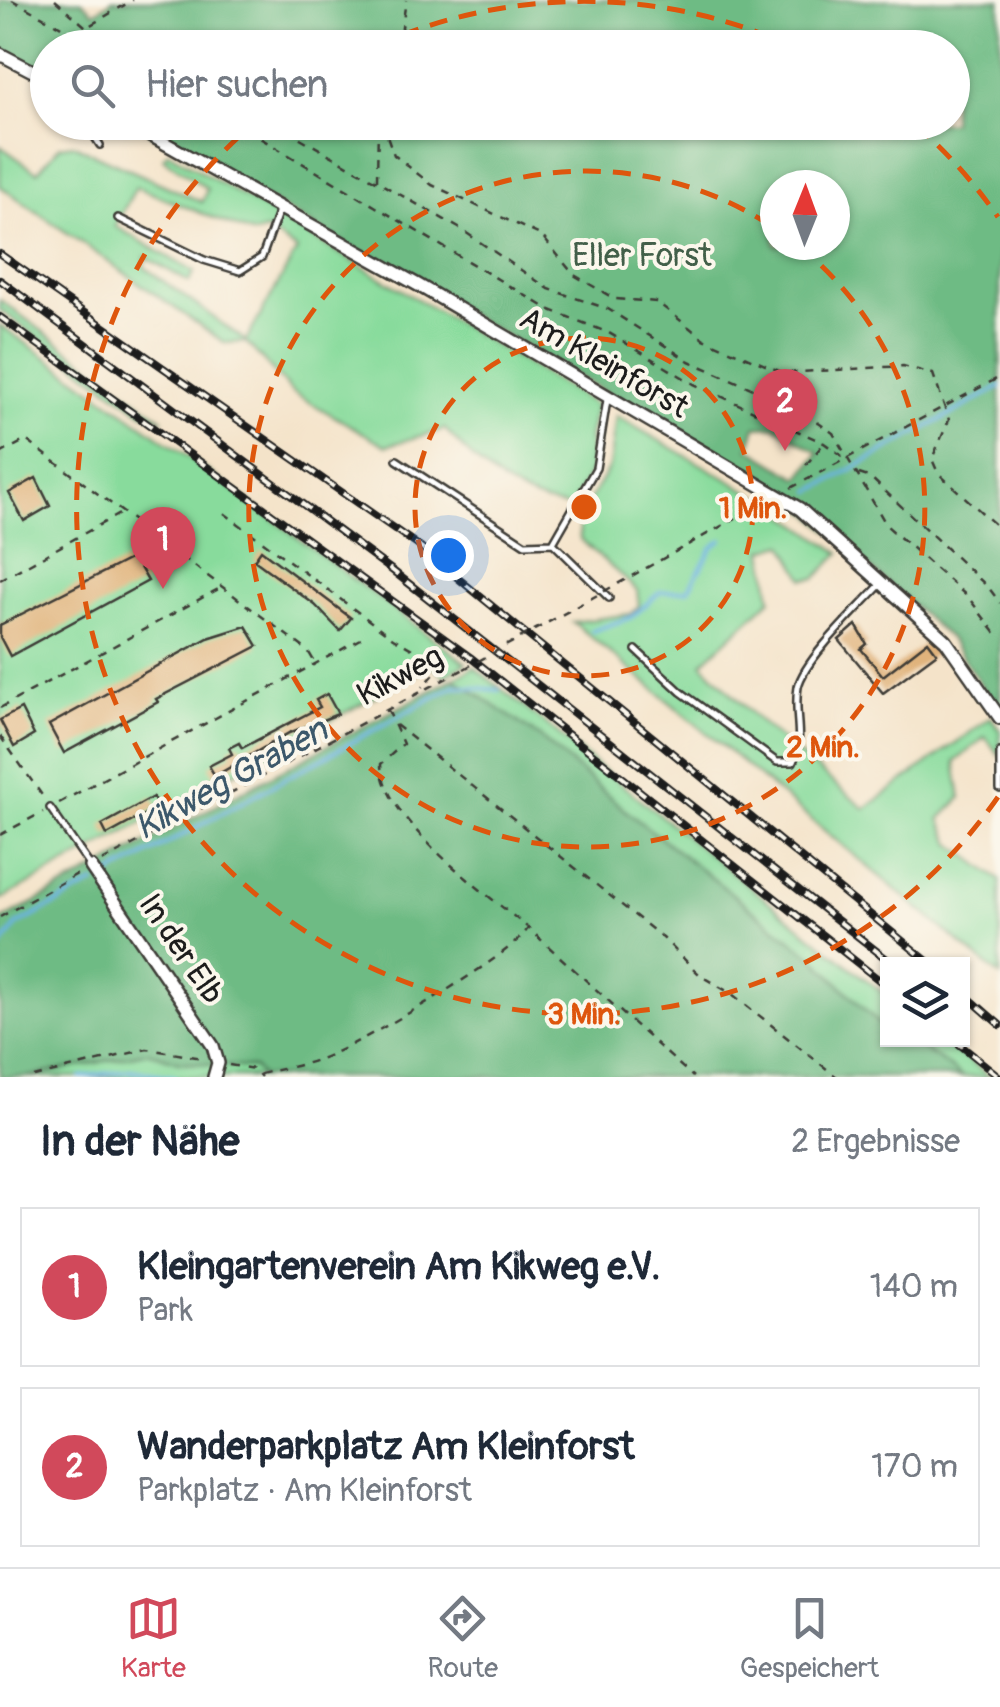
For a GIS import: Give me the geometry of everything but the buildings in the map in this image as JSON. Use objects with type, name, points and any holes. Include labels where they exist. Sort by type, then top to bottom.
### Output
[{"type":"street","points":[[0,54],[30,70]]},
{"type":"street","name":"Am Kleinforst","points":[[159,140],[608,397],[823,526],[946,641],[1000,718]]},
{"type":"street","name":"In der Elb","points":[[96,875],[217,1060]]},
{"type":"street","points":[[214,1077],[217,1060]]},
{"type":"lane","points":[[97,140],[100,145]]},
{"type":"lane","points":[[118,218],[204,260],[240,270],[262,257],[281,208]]},
{"type":"lane","points":[[553,543],[596,468],[608,397]]},
{"type":"lane","points":[[397,460],[525,544],[553,543],[609,598]]},
{"type":"lane","points":[[636,650],[681,692],[777,762],[793,762],[802,743],[798,684],[814,660],[884,582]]},
{"type":"lane","points":[[1000,752],[1000,789]]},
{"type":"lane","name":"In der Elb","points":[[50,808],[96,875]]},
{"type":"path","points":[[12,0],[70,30]]},
{"type":"path","points":[[54,0],[91,30]]},
{"type":"path","points":[[82,30],[133,0]]},
{"type":"path","points":[[402,30],[406,0]]},
{"type":"path","points":[[263,140],[548,309],[610,333],[694,384],[824,442],[846,459]]},
{"type":"path","points":[[304,140],[376,180],[549,289],[608,309],[689,361],[796,407],[834,433],[887,526],[968,596],[1000,639]]},
{"type":"path","points":[[376,180],[379,140]]},
{"type":"path","points":[[388,140],[394,155],[432,185],[542,236],[574,276],[615,299],[657,302],[704,338],[784,373],[903,366],[933,374],[949,420],[932,459],[938,472],[1000,529]]},
{"type":"path","name":"Kikweg","points":[[0,917],[96,875],[421,690],[772,498],[944,411],[1000,377]]},
{"type":"path","points":[[0,454],[26,440],[308,650],[314,663]]},
{"type":"path","points":[[806,465],[824,442]]},
{"type":"path","points":[[857,474],[871,478],[989,588],[1000,603]]},
{"type":"path","points":[[0,580],[124,512]]},
{"type":"path","points":[[224,513],[392,638],[436,663],[436,672],[421,690]]},
{"type":"path","points":[[0,708],[224,586]]},
{"type":"path","points":[[0,835],[361,639]]},
{"type":"path","points":[[388,711],[404,744],[380,764],[381,775],[397,805],[441,856],[528,928],[693,1077]]},
{"type":"path","points":[[396,725],[663,938],[701,976],[837,1077]]},
{"type":"path","points":[[0,736],[50,808]]},
{"type":"path","points":[[34,1077],[146,1049],[217,1060],[260,1075],[323,1058],[468,976],[520,940],[528,928]]},
{"type":"green space","name":"Eller Forst","points":[[0,0],[81,0],[94,12],[113,0],[1000,0],[1000,713],[950,639],[796,501],[163,140],[970,140],[970,30],[30,30],[30,65],[0,48]],"holes":[[[775,426],[819,453],[799,478],[749,448],[756,427]]]},
{"type":"green space","points":[[72,144],[202,202],[207,189],[163,158],[168,152],[596,405],[589,437],[591,470],[571,507],[534,498],[501,481],[445,429],[386,446],[292,392],[246,342],[225,343],[0,186],[0,146],[37,172],[60,146]],"holes":[[[136,187],[253,234],[266,230],[297,250],[246,341],[144,267],[145,257],[189,282],[194,272],[115,226]]]},
{"type":"green space","points":[[0,300],[164,420],[143,413],[0,310]]},
{"type":"green space","points":[[0,325],[197,463],[466,663],[445,676],[431,666],[0,900]]},
{"type":"green space","points":[[616,416],[764,500],[840,553],[816,578],[804,579],[784,544],[764,550],[771,599],[702,663],[760,722],[865,809],[991,717],[1000,731],[1000,756],[985,737],[955,762],[961,798],[940,819],[952,844],[1000,880],[1000,976],[573,622],[631,614],[639,607],[637,590],[580,539],[579,518],[609,467]]},
{"type":"green space","points":[[474,667],[880,990],[880,1025],[813,957],[630,814],[541,738],[454,678]]},
{"type":"green space","points":[[454,678],[541,738],[630,814],[813,957],[880,1025],[880,1047],[919,1047],[962,1077],[262,1077],[254,1068],[179,1062],[149,1052],[27,1077],[0,1077],[0,921]]},
{"type":"green space","points":[[916,1047],[951,1047],[990,1077],[962,1077]]},
{"type":"green space","points":[[149,1052],[179,1062],[254,1068],[262,1077],[27,1077]]},
{"type":"waterway","name":"Kikweg Graben","points":[[812,491],[1000,387]]},
{"type":"waterway","name":"Kikweg Graben","points":[[592,631],[632,617],[660,592],[688,590],[712,548],[722,540]]},
{"type":"waterway","name":"Kikweg Graben","points":[[104,878],[454,686],[499,690]]},
{"type":"waterway","name":"Kikweg Graben","points":[[0,948],[17,925],[95,883]]},
{"type":"waterway","points":[[81,1077],[131,1070],[176,1077]]},
{"type":"railway","points":[[0,254],[416,544],[922,957]]},
{"type":"railway","points":[[0,280],[393,571],[884,957]]},
{"type":"railway","points":[[0,317],[470,657],[880,981]]},
{"type":"railway","points":[[970,999],[1000,1025]]},
{"type":"railway","points":[[963,1047],[1000,1077]]},
{"type":"place","name":"Wanderparkplatz Am Kleinforst","points":[[785,451]]},
{"type":"place","name":"Kleingartenverein Am Kikweg e.V.","points":[[163,589]]}]
